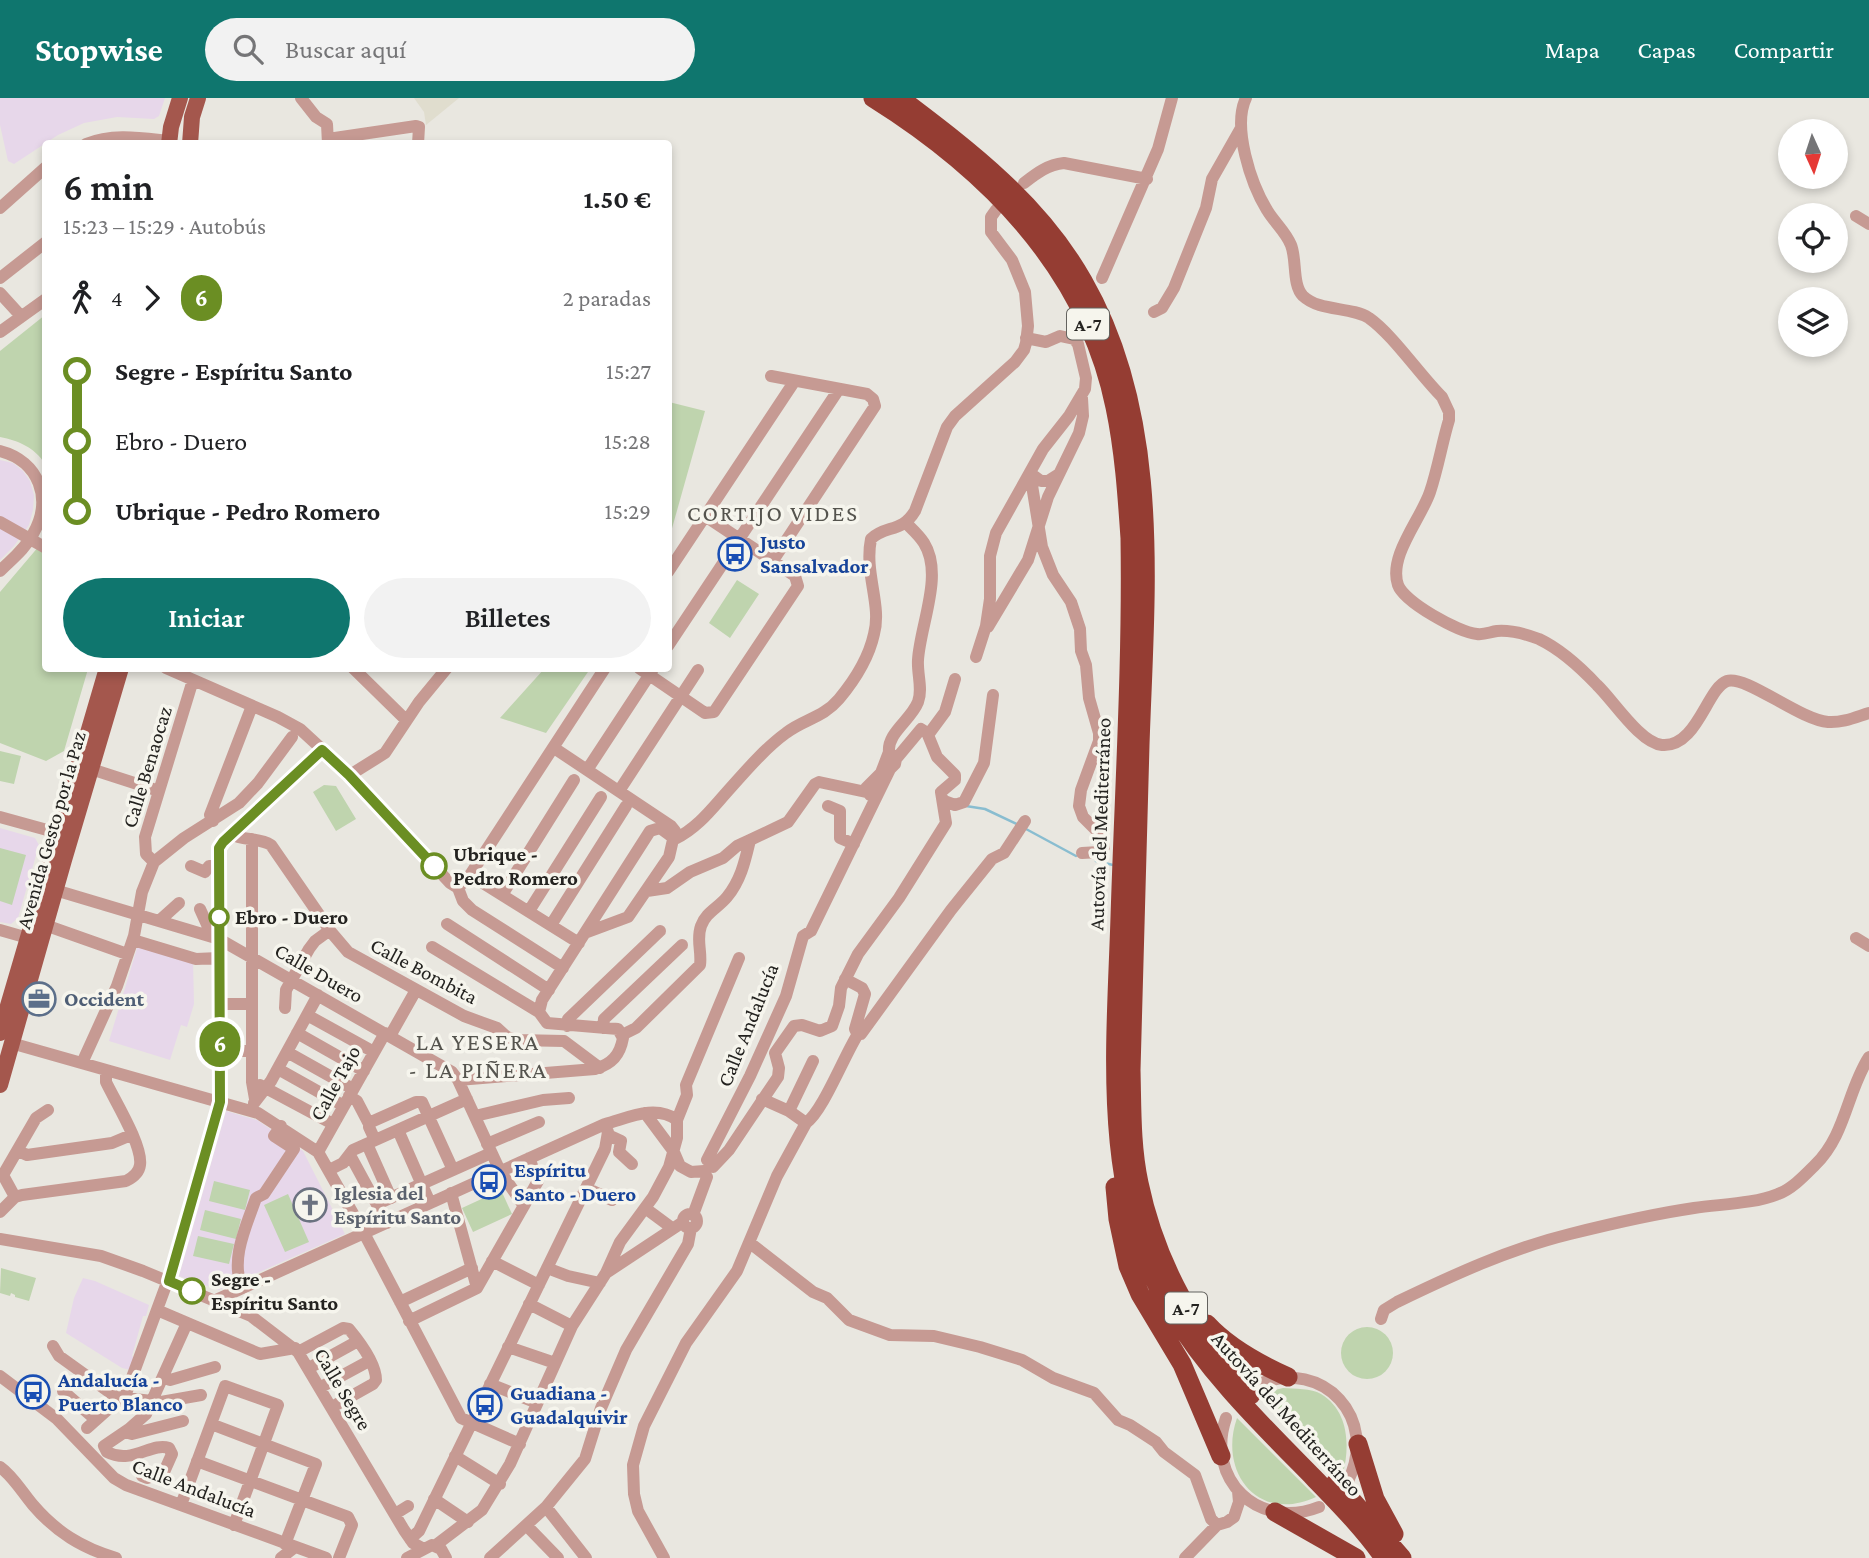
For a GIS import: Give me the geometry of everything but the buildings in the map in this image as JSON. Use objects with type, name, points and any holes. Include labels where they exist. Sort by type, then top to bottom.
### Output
[{"type":"highway","name":"Autovía del Mediterráneo","points":[[873,98],[957,159],[1007,205],[1051,258],[1080,305],[1104,365],[1115,405],[1123,451],[1136,636]]},
{"type":"highway","name":"Autovía del Mediterráneo","points":[[900,98],[980,159],[1024,201],[1064,251],[1094,301],[1113,347],[1134,430],[1144,530],[1136,636],[1126,987],[1132,1123],[1138,1180],[1161,1259],[1195,1324],[1235,1376],[1363,1510],[1402,1558]]},
{"type":"highway","name":"Autovía del Mediterráneo","points":[[1126,987],[1116,1068],[1118,1120],[1124,1181],[1138,1236],[1151,1271],[1169,1308],[1218,1378],[1336,1501],[1384,1558]]},
{"type":"highway","points":[[1118,1120],[1114,1132],[1113,1159],[1118,1219],[1128,1266],[1140,1294],[1182,1364],[1221,1456]]},
{"type":"highway","points":[[1138,1180],[1148,1197],[1169,1259],[1205,1321],[1228,1344],[1288,1377]]},
{"type":"highway","points":[[1358,1444],[1375,1499],[1411,1558]]},
{"type":"highway","points":[[1275,1512],[1356,1558]]},
{"type":"main road","points":[[169,140],[170,127],[180,98]]},
{"type":"main road","points":[[190,140],[192,117],[198,98]]},
{"type":"main road","name":"Avenida Gesto por la Paz","points":[[0,1085],[6,1038],[28,938],[106,672]]},
{"type":"main road","name":"Avenida Gesto por la Paz","points":[[6,1038],[45,925],[120,672]]},
{"type":"street","points":[[301,98],[316,117],[327,124],[328,140]]},
{"type":"street","points":[[1102,278],[1147,179],[1172,98]]},
{"type":"street","points":[[1246,98],[1241,112],[1241,128],[1257,192],[1268,213],[1289,240],[1296,257],[1297,288],[1313,302],[1367,317],[1446,404],[1449,420],[1430,493],[1397,561],[1396,581],[1405,596],[1463,631],[1477,635],[1497,631],[1520,632],[1541,640],[1596,683],[1644,737],[1660,745],[1678,742],[1705,713],[1717,689],[1728,681],[1741,681],[1814,720],[1845,721],[1869,712]]},
{"type":"street","points":[[333,140],[375,131],[419,127],[418,140]]},
{"type":"street","points":[[1153,312],[1162,307],[1174,289],[1206,208],[1212,179],[1241,128]]},
{"type":"street","points":[[97,140],[124,136],[154,140]]},
{"type":"street","points":[[1024,183],[1040,170],[1064,163],[1147,179]]},
{"type":"street","points":[[0,208],[42,171]]},
{"type":"street","points":[[675,838],[707,817],[725,794],[787,732],[820,717],[838,701],[856,676],[875,633],[876,617],[868,567],[871,539],[878,533],[906,523],[915,511],[947,428],[955,416],[1015,362],[1024,350],[1027,338],[1025,292],[1012,260],[991,232],[991,217],[996,210]]},
{"type":"street","points":[[1856,216],[1869,224]]},
{"type":"street","points":[[0,278],[42,245]]},
{"type":"street","points":[[0,293],[20,315]]},
{"type":"street","points":[[0,332],[42,301]]},
{"type":"street","points":[[976,657],[984,633],[990,599],[990,556],[996,533],[1048,442],[1086,389],[1086,378],[1076,341],[1065,336],[1046,342],[1027,338]]},
{"type":"street","points":[[771,376],[870,396],[874,402],[874,410],[772,562]]},
{"type":"street","points":[[672,566],[794,382]]},
{"type":"street","points":[[672,640],[839,389]]},
{"type":"street","points":[[984,633],[1028,560],[1040,520],[1079,433],[1083,416],[1082,397]]},
{"type":"street","points":[[0,451],[15,455],[31,467],[38,480],[41,508],[39,521],[31,538],[0,571]]},
{"type":"street","points":[[1030,473],[1041,481],[1048,481],[1059,474]]},
{"type":"street","points":[[1030,473],[1047,561],[1076,613],[1091,709],[1099,733],[1096,752],[1081,790],[1079,806],[1083,817],[1100,834],[1104,847],[1098,852],[1082,853]]},
{"type":"street","points":[[648,672],[708,714],[716,710],[798,586],[795,576],[705,516]]},
{"type":"street","points":[[0,522],[42,545]]},
{"type":"street","name":"Calle Andalucía","points":[[892,760],[890,739],[912,715],[920,690],[918,660],[930,599],[931,577],[925,545],[906,523]]},
{"type":"street","points":[[619,791],[698,670]]},
{"type":"street","points":[[175,672],[300,729],[349,775],[450,883],[458,888],[463,901],[472,910],[563,968]]},
{"type":"street","points":[[360,672],[406,720]]},
{"type":"street","points":[[349,775],[385,753],[406,720],[444,672]]},
{"type":"street","points":[[458,888],[470,875],[602,672]]},
{"type":"street","points":[[587,770],[646,672]]},
{"type":"street","points":[[939,798],[955,779],[955,775],[937,757],[929,734],[945,712],[955,679]]},
{"type":"street","name":"Calle Benaocaz","points":[[154,862],[146,854],[145,837],[193,680]]},
{"type":"street","points":[[939,798],[955,805],[964,802],[981,771],[993,695]]},
{"type":"street","points":[[213,821],[210,815],[252,706]]},
{"type":"street","name":"Calle Andalucía","points":[[708,1169],[786,996],[803,936],[811,931],[854,844],[881,773],[921,729],[929,734]]},
{"type":"street","points":[[82,1063],[117,986],[133,940],[142,892],[154,862],[184,838],[239,803],[258,783],[292,737]]},
{"type":"street","points":[[470,875],[551,925],[582,938],[628,917],[647,891],[669,857],[675,838],[673,827],[554,748]]},
{"type":"street","points":[[63,1391],[92,1424],[115,1403],[124,1399],[169,1281],[220,1102],[219,958],[214,933],[219,848],[322,750]]},
{"type":"street","points":[[91,769],[159,791]]},
{"type":"street","points":[[502,895],[574,780]]},
{"type":"street","points":[[647,891],[667,888],[690,872],[723,858],[737,846],[788,822],[819,782],[873,792]]},
{"type":"street","points":[[528,911],[601,797]]},
{"type":"street","points":[[490,1558],[527,1526],[585,1459],[601,1408],[626,1350],[688,1244],[685,1223],[708,1169],[729,1150],[778,1077],[779,1068],[775,1053],[790,1028],[802,1025],[820,1031],[829,1029],[834,1021],[841,988],[858,954],[914,876],[946,823],[939,798]]},
{"type":"street","points":[[551,925],[626,806]]},
{"type":"street","points":[[828,806],[840,811],[840,838],[854,844]]},
{"type":"street","points":[[0,817],[58,833]]},
{"type":"street","points":[[664,1558],[638,1511],[634,1494],[633,1465],[644,1426],[686,1343],[737,1271],[777,1176],[806,1124],[820,1107],[858,1034],[863,1033],[951,910],[992,859],[1003,853],[1026,821]]},
{"type":"street","points":[[539,1012],[542,1000],[650,831],[660,828],[675,838]]},
{"type":"street","name":"Calle Bombita","points":[[231,834],[238,838],[265,841],[271,845],[348,952],[464,1016],[497,1028],[512,1039],[568,1043],[600,1068]]},
{"type":"street","points":[[252,839],[253,1105]]},
{"type":"street","points":[[622,1035],[636,1028],[698,968],[701,960],[698,946],[701,925],[707,915],[725,899],[739,878],[750,840]]},
{"type":"street","points":[[195,872],[205,872],[209,866],[219,866]]},
{"type":"street","name":"Calle Duero","points":[[55,890],[159,921],[214,933],[252,958],[452,1072],[500,1171],[524,1206]]},
{"type":"street","points":[[159,921],[179,903]]},
{"type":"street","points":[[200,909],[214,933]]},
{"type":"street","points":[[447,924],[549,990]]},
{"type":"street","points":[[45,925],[128,954]]},
{"type":"street","points":[[0,930],[28,938]]},
{"type":"street","points":[[285,1008],[286,990],[312,944],[330,930]]},
{"type":"street","points":[[568,1026],[568,1019],[660,931]]},
{"type":"street","points":[[1856,937],[1869,946]]},
{"type":"street","points":[[133,940],[196,958],[219,958]]},
{"type":"street","points":[[603,1028],[604,1019],[682,945]]},
{"type":"street","points":[[432,947],[539,1012],[547,1023],[615,1028],[622,1035],[618,1055],[600,1068],[579,1072],[458,1080]]},
{"type":"street","points":[[414,1550],[468,1522],[482,1510],[500,1483],[572,1326],[603,1278],[637,1214],[669,1167],[679,1127],[677,1120],[687,1095],[686,1085],[740,958]]},
{"type":"street","points":[[845,978],[862,988],[864,994],[855,1029],[858,1034]]},
{"type":"street","name":"Calle Tajo","points":[[318,1152],[374,1052],[416,990]]},
{"type":"street","points":[[253,1105],[278,1069],[318,995]]},
{"type":"street","points":[[220,1004],[252,1004]]},
{"type":"street","points":[[307,1015],[374,1052]]},
{"type":"street","points":[[297,1033],[363,1071]]},
{"type":"street","points":[[6,1038],[82,1063],[220,1102],[253,1105],[318,1152],[364,1233],[461,1418],[520,1444]]},
{"type":"street","points":[[220,1051],[252,1051]]},
{"type":"street","points":[[287,1052],[349,1097]]},
{"type":"street","points":[[1381,1319],[1384,1310],[1397,1302],[1507,1252],[1568,1234],[1674,1211],[1779,1194],[1817,1164],[1832,1145],[1845,1116],[1858,1073],[1869,1057]]},
{"type":"street","points":[[789,1111],[813,1061]]},
{"type":"street","points":[[278,1069],[357,1101],[369,1124],[371,1142],[391,1198]]},
{"type":"street","points":[[0,1212],[15,1197],[125,1181],[133,1177],[140,1164],[131,1135],[106,1082],[106,1070]]},
{"type":"street","points":[[252,1082],[267,1087],[333,1124]]},
{"type":"street","points":[[475,1116],[543,1100],[569,1098]]},
{"type":"street","points":[[329,1170],[343,1163],[353,1150],[467,1099]]},
{"type":"street","points":[[762,1099],[789,1111],[806,1124]]},
{"type":"street","points":[[369,1124],[418,1102],[424,1104],[453,1170]]},
{"type":"street","points":[[15,1197],[2,1175],[36,1118],[47,1110]]},
{"type":"street","points":[[216,1300],[528,1158],[658,1112],[677,1120]]},
{"type":"street","points":[[648,1117],[674,1152],[680,1166],[691,1172],[708,1169]]},
{"type":"street","points":[[377,1204],[453,1170],[539,1122]]},
{"type":"street","points":[[242,1288],[237,1273],[240,1247],[256,1198],[264,1194],[294,1149],[274,1136],[281,1126]]},
{"type":"street","points":[[398,1130],[430,1202]]},
{"type":"street","points":[[607,1130],[621,1141],[619,1152],[632,1164]]},
{"type":"street","points":[[414,1550],[417,1535],[434,1499],[605,1149],[607,1130]]},
{"type":"street","points":[[18,1150],[27,1155],[112,1143],[131,1135]]},
{"type":"street","points":[[350,1155],[387,1223]]},
{"type":"street","points":[[409,1321],[477,1288],[538,1181],[528,1158]]},
{"type":"street","points":[[586,1188],[612,1200]]},
{"type":"street","points":[[452,1193],[477,1288]]},
{"type":"street","points":[[637,1214],[685,1223]]},
{"type":"street","points":[[547,1268],[568,1276],[603,1278],[685,1223]]},
{"type":"street","name":"Calle Segre","points":[[0,1239],[101,1255],[251,1316],[297,1350],[385,1485],[395,1514],[414,1550],[442,1549],[446,1558]]},
{"type":"street","points":[[750,1243],[813,1292],[827,1298],[849,1320],[890,1335],[934,1336],[990,1350],[1022,1360],[1053,1378],[1094,1392],[1118,1420],[1130,1424],[1195,1475],[1211,1520],[1217,1525]]},
{"type":"street","points":[[492,1261],[538,1285]]},
{"type":"street","points":[[400,1302],[472,1268]]},
{"type":"street","points":[[529,1304],[572,1326]]},
{"type":"street","points":[[157,1310],[260,1354],[297,1350],[343,1328],[349,1329],[376,1375],[375,1383],[332,1406]]},
{"type":"street","points":[[187,1323],[194,1337]]},
{"type":"street","points":[[142,1476],[147,1478],[164,1472],[172,1452],[162,1446],[123,1457],[106,1451],[104,1446],[146,1415],[187,1323]]},
{"type":"street","points":[[309,1368],[358,1341]]},
{"type":"street","points":[[53,1346],[59,1356],[116,1397],[161,1402],[201,1395]]},
{"type":"street","points":[[508,1347],[555,1363]]},
{"type":"street","points":[[321,1387],[369,1361]]},
{"type":"street","points":[[163,1377],[170,1380],[215,1367]]},
{"type":"street","name":"Calle Andalucía","points":[[0,1376],[57,1419],[114,1478],[126,1485],[318,1557]]},
{"type":"street","points":[[1259,1384],[1288,1377],[1316,1382],[1333,1393],[1351,1416],[1358,1444],[1348,1481]]},
{"type":"street","points":[[490,1384],[537,1403]]},
{"type":"street","points":[[181,1505],[225,1386],[278,1405],[234,1525]]},
{"type":"street","points":[[1226,1418],[1221,1437],[1221,1456],[1227,1475],[1238,1491],[1253,1503],[1275,1512],[1300,1513],[1319,1507]]},
{"type":"street","points":[[125,1432],[132,1434],[183,1421]]},
{"type":"street","points":[[211,1424],[316,1464],[302,1500],[290,1545],[281,1558]]},
{"type":"street","points":[[455,1456],[500,1483]]},
{"type":"street","points":[[197,1461],[346,1516],[351,1520],[351,1528],[339,1558]]},
{"type":"street","points":[[0,1467],[64,1535],[92,1551],[116,1558]]},
{"type":"street","points":[[1185,1558],[1217,1525],[1234,1517],[1238,1491]]},
{"type":"street","points":[[434,1499],[468,1522]]},
{"type":"street","points":[[395,1514],[408,1506]]},
{"type":"street","points":[[545,1507],[586,1558]]},
{"type":"street","points":[[527,1526],[558,1558]]},
{"type":"shaded area","points":[[0,98],[165,98],[159,116],[154,119],[117,117],[84,123],[50,140],[42,140],[42,146],[14,164],[8,161],[0,125]]},
{"type":"shaded area","points":[[414,98],[459,98],[426,125],[424,112]]},
{"type":"shaded area","points":[[0,460],[13,463],[23,471],[30,481],[34,495],[29,525],[0,560]]},
{"type":"shaded area","points":[[0,828],[35,838],[39,845],[18,918],[11,924],[0,922]]},
{"type":"shaded area","points":[[138,945],[193,961],[194,1004],[187,1027],[181,1025],[170,1060],[109,1041]]},
{"type":"shaded area","points":[[226,1111],[257,1120],[303,1151],[345,1234],[219,1290],[179,1276]]},
{"type":"shaded area","points":[[83,1278],[149,1305],[146,1316],[143,1316],[131,1370],[122,1368],[66,1333],[74,1298]]},
{"type":"green space","points":[[42,317],[42,460],[26,446],[0,437],[0,351]]},
{"type":"green space","points":[[672,403],[705,411],[672,528]]},
{"type":"green space","points":[[42,543],[42,672],[87,672],[64,751],[46,761],[0,743],[0,592]]},
{"type":"green space","points":[[737,580],[759,594],[730,638],[709,623]]},
{"type":"green space","points":[[541,672],[588,672],[546,733],[500,718]]},
{"type":"green space","points":[[0,751],[21,756],[14,784],[0,781]]},
{"type":"green space","points":[[324,785],[336,786],[356,819],[336,831],[313,792]]},
{"type":"green space","points":[[0,848],[26,855],[12,905],[0,901]]},
{"type":"green space","points":[[214,1181],[250,1190],[245,1210],[209,1201]]},
{"type":"green space","points":[[501,1190],[512,1214],[473,1232],[462,1208]]},
{"type":"green space","points":[[288,1194],[309,1242],[285,1252],[264,1205]]},
{"type":"green space","points":[[205,1210],[241,1219],[236,1239],[200,1230]]},
{"type":"green space","points":[[198,1236],[234,1244],[229,1264],[193,1256]]},
{"type":"green space","points":[[1,1268],[36,1278],[29,1301],[11,1293],[10,1296],[0,1293]]},
{"type":"green space","points":[[1367,1327],[1377,1329],[1385,1335],[1391,1343],[1391,1363],[1385,1371],[1377,1377],[1367,1379],[1357,1377],[1349,1371],[1343,1363],[1341,1353],[1343,1343],[1349,1335],[1357,1329]]},
{"type":"green space","points":[[1283,1388],[1317,1392],[1337,1410],[1345,1430],[1343,1473],[1263,1393]]},
{"type":"green space","points":[[1237,1418],[1316,1497],[1295,1504],[1277,1504],[1261,1498],[1248,1488],[1238,1474],[1233,1457]]},
{"type":"waterway","points":[[966,806],[985,809],[1019,825]]},
{"type":"waterway","points":[[1026,829],[1076,856]]},
{"type":"waterway","points":[[1096,861],[1113,865]]},
{"type":"bus line","name":"6","points":[[192,1291],[169,1281],[220,1102],[219,848],[322,750],[434,866]]},
{"type":"place","name":"Justo Sansalvador","points":[[735,554]]},
{"type":"place","name":"Ubrique - Pedro Romero","points":[[434,866]]},
{"type":"place","name":"Ebro - Duero","points":[[219,917]]},
{"type":"place","name":"Occident","points":[[39,999]]},
{"type":"place","name":"Espíritu Santo - Duero","points":[[489,1182]]},
{"type":"place","name":"Iglesia del Espíritu Santo","points":[[310,1205]]},
{"type":"place","name":"Segre - Espíritu Santo","points":[[192,1291]]},
{"type":"place","name":"Andalucía - Puerto Blanco","points":[[33,1392]]},
{"type":"place","name":"Guadiana - Guadalquivir","points":[[485,1405]]},
{"type":"district","name":"CORTIJO VIDES","points":[[773,513]]},
{"type":"district","name":"LA YESERA - LA PIÑERA","points":[[478,1055]]}]
